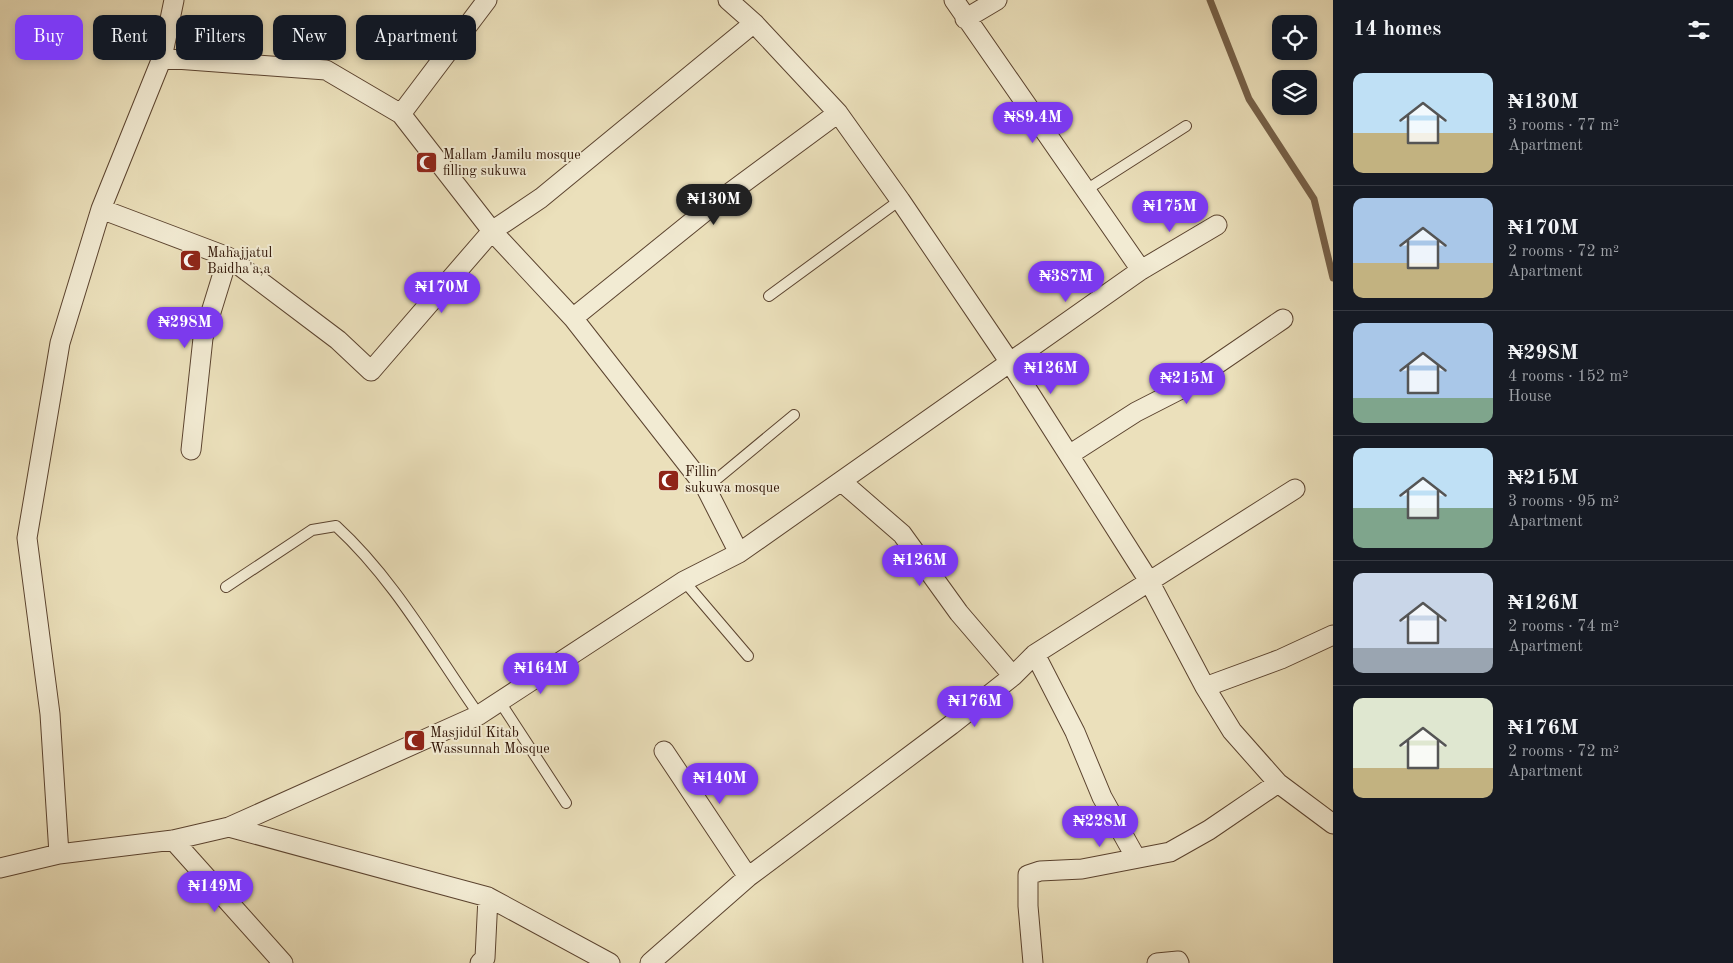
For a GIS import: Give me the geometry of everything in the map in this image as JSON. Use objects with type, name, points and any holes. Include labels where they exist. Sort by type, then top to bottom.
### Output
[{"type":"street","points":[[166,39],[174,0]]},
{"type":"street","points":[[401,114],[487,0]]},
{"type":"street","points":[[728,0],[754,23],[838,113],[900,200],[1011,364],[1149,581],[1205,687],[1232,731],[1278,783],[1333,824]]},
{"type":"street","points":[[954,0],[965,19],[1141,270]]},
{"type":"street","points":[[965,19],[996,0]]},
{"type":"street","points":[[101,209],[228,257],[338,340],[371,370],[492,232],[541,198],[754,23]]},
{"type":"street","points":[[166,58],[326,70],[401,114],[492,232],[573,318],[706,488],[739,553]]},
{"type":"street","points":[[59,854],[50,714],[27,538],[60,343],[101,209],[161,60]]},
{"type":"street","points":[[573,318],[708,209],[838,113]]},
{"type":"street","points":[[0,868],[59,854],[173,840],[230,827],[479,715],[684,581],[739,553],[1011,364],[1141,270],[1217,225]]},
{"type":"street","points":[[191,450],[203,338],[228,257]]},
{"type":"street","points":[[1069,455],[1136,412],[1179,390],[1283,319]]},
{"type":"street","points":[[842,482],[902,534],[959,613],[1013,676]]},
{"type":"street","points":[[650,963],[748,877],[1013,676],[1035,654],[1296,489]]},
{"type":"street","points":[[1205,687],[1281,658],[1333,635]]},
{"type":"street","points":[[1035,654],[1075,732],[1102,797],[1136,858]]},
{"type":"street","points":[[664,751],[748,877]]},
{"type":"street","points":[[1033,963],[1028,906],[1028,875],[1040,871],[1082,869],[1170,852],[1209,830],[1278,783]]},
{"type":"street","points":[[230,827],[488,897],[610,963]]},
{"type":"street","points":[[173,840],[283,963]]},
{"type":"street","points":[[480,963],[485,958],[488,897]]},
{"type":"street","points":[[1156,963],[1178,961],[1179,963]]},
{"type":"lane","points":[[1086,190],[1186,126]]},
{"type":"lane","points":[[769,296],[900,200]]},
{"type":"lane","points":[[706,488],[794,415]]},
{"type":"lane","points":[[226,587],[312,530],[336,526],[353,542],[384,578],[479,715]]},
{"type":"lane","points":[[684,581],[748,656]]},
{"type":"lane","points":[[500,702],[566,803]]},
{"type":"waterway","points":[[1210,0],[1249,99],[1314,199],[1333,278]]},
{"type":"place","name":"Mallam Jamilu mosque filling sukuwa","points":[[427,163]]},
{"type":"place","name":"Mahajjatul Baidha'a,a","points":[[191,261]]},
{"type":"place","name":"Fillin sukuwa mosque","points":[[669,480]]},
{"type":"place","name":"Masjidul Kitab Wassunnah Mosque","points":[[414,741]]}]
